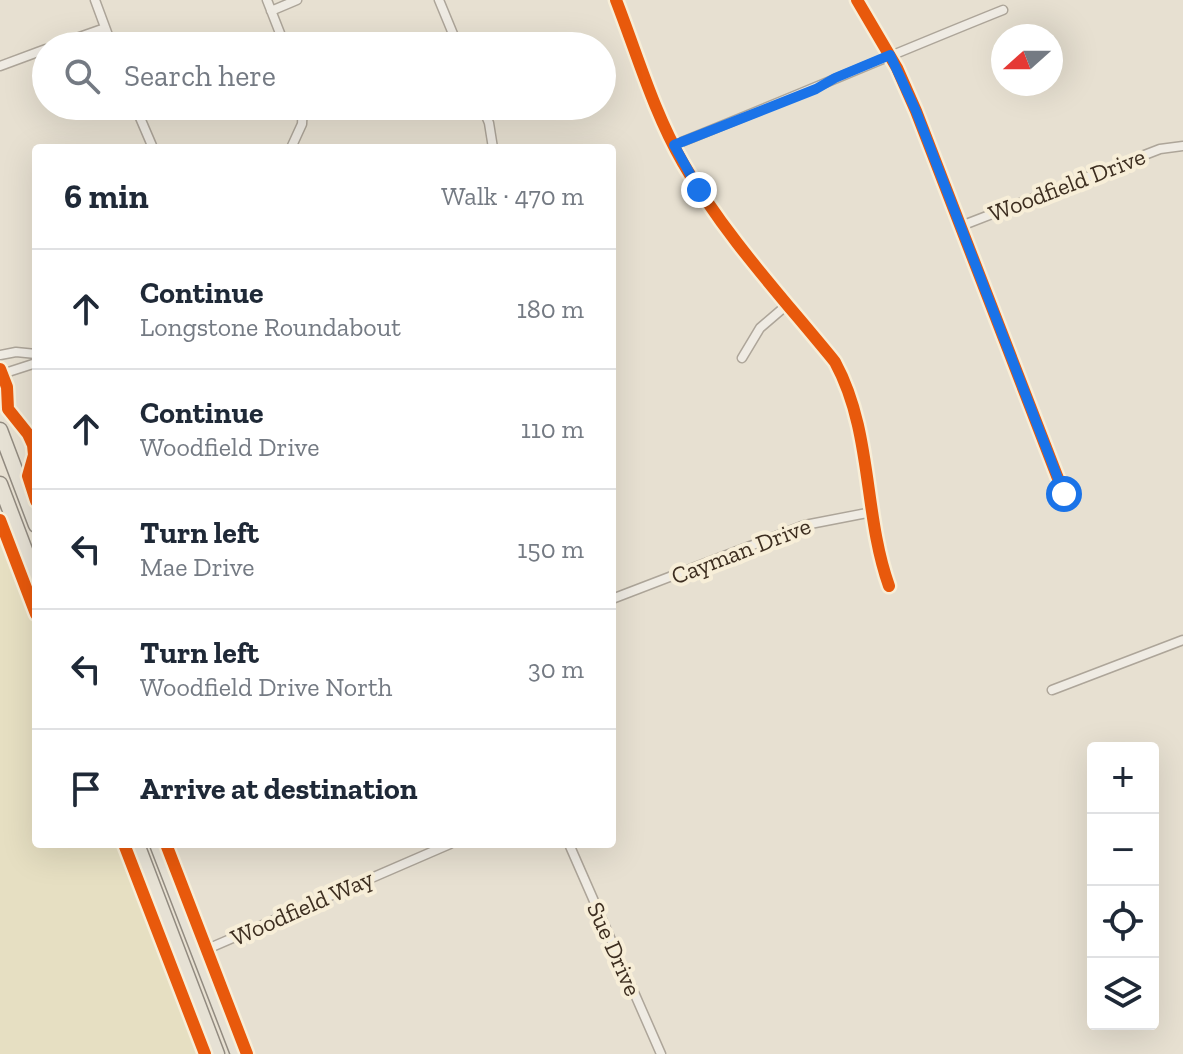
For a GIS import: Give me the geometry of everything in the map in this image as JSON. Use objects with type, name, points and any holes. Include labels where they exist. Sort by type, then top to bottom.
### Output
[{"type":"main road","points":[[0,430],[32,514]]},
{"type":"main road","points":[[0,484],[32,568]]},
{"type":"main road","points":[[139,848],[217,1054]]},
{"type":"main road","points":[[159,848],[238,1054]]},
{"type":"street","points":[[95,0],[107,32]]},
{"type":"street","points":[[267,0],[279,32]]},
{"type":"street","points":[[271,11],[297,0]]},
{"type":"street","points":[[439,0],[452,32]]},
{"type":"street","points":[[616,0],[674,145],[720,219],[835,362],[849,389],[858,420],[872,512],[889,586]]},
{"type":"street","name":"Woodfield Drive","points":[[857,0],[890,55],[916,111],[961,226],[1160,149],[1183,146]]},
{"type":"street","points":[[674,145],[1003,10]]},
{"type":"street","points":[[94,32],[105,28]]},
{"type":"street","points":[[0,66],[32,54]]},
{"type":"street","points":[[141,120],[151,144]]},
{"type":"street","points":[[293,144],[302,120]]},
{"type":"street","points":[[488,120],[492,144]]},
{"type":"street","points":[[961,226],[1064,494]]},
{"type":"street","points":[[742,358],[760,328],[788,304]]},
{"type":"street","points":[[0,355],[32,354]]},
{"type":"street","points":[[2,374],[32,364]]},
{"type":"street","name":"Cayman Drive","points":[[616,597],[805,525],[872,512]]},
{"type":"street","points":[[1052,690],[1183,640]]},
{"type":"street","name":"Woodfield Way","points":[[198,953],[441,848]]},
{"type":"street","name":"Sue Drive","points":[[571,848],[661,1054]]},
{"type":"shaded area","points":[[0,532],[32,615],[32,848],[123,848],[202,1054],[0,1054]]},
{"type":"cycle path","points":[[616,0],[655,104],[699,190],[735,241],[835,362],[856,416],[875,530],[889,586]]},
{"type":"cycle path","points":[[857,0],[897,68],[916,111],[1064,494]]},
{"type":"cycle path","points":[[0,369],[7,387],[8,409],[32,443]]},
{"type":"cycle path","points":[[32,462],[28,476],[32,488]]},
{"type":"cycle path","points":[[0,520],[32,604]]},
{"type":"cycle path","points":[[126,848],[205,1054]]},
{"type":"cycle path","points":[[168,848],[247,1054]]},
{"type":"route","points":[[699,190],[674,145],[816,89],[890,55],[916,111],[1064,494]]}]
